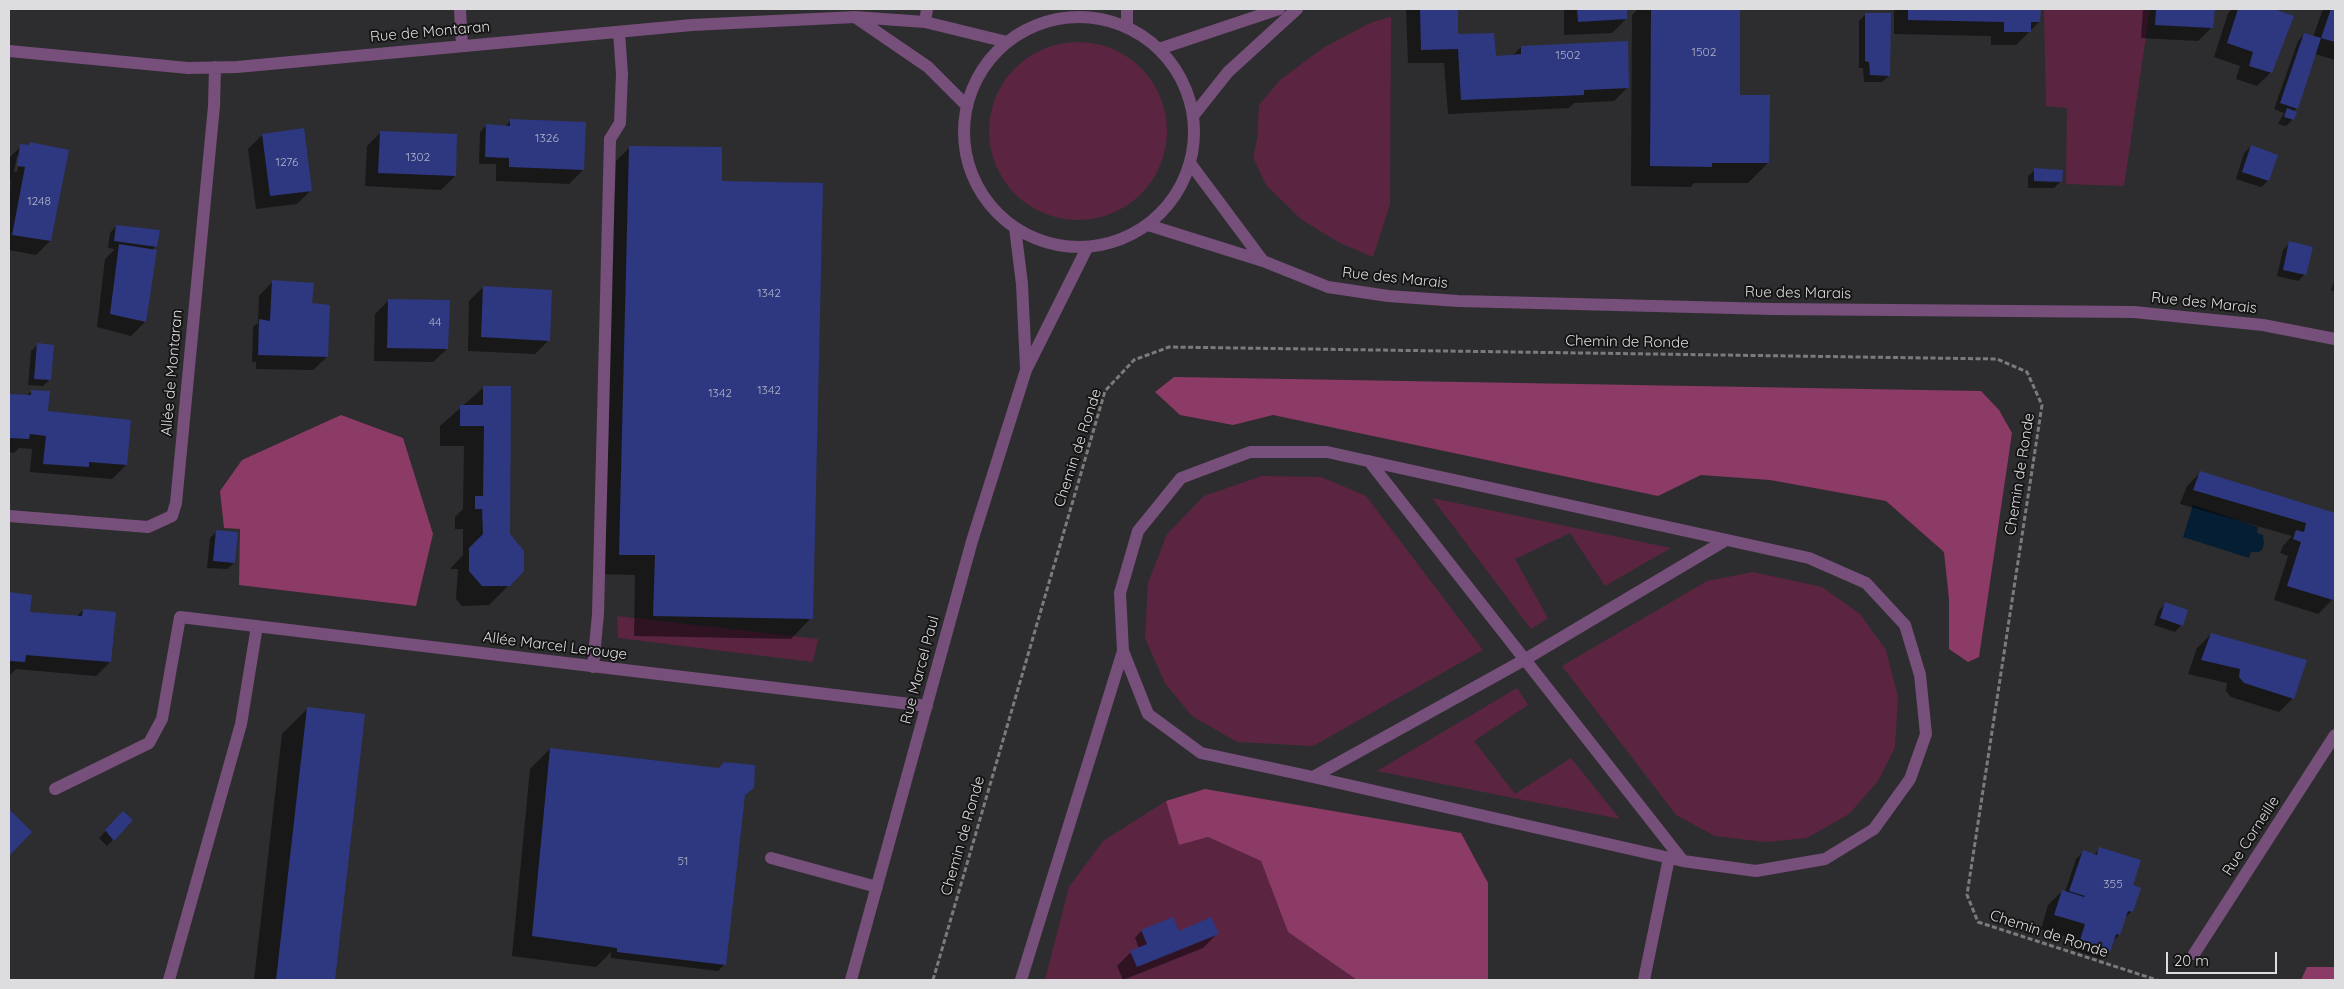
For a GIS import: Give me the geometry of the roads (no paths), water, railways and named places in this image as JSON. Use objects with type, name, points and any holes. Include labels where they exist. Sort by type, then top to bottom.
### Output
[{"type":"street","points":[[460,9],[462,46]]},
{"type":"street","points":[[924,22],[927,9]]},
{"type":"street","points":[[1044,22],[1053,9]]},
{"type":"street","points":[[1127,9],[1127,27]]},
{"type":"street","points":[[1159,50],[1279,9]]},
{"type":"street","points":[[1193,116],[1228,72],[1298,9]]},
{"type":"street","points":[[855,17],[928,67],[966,105]]},
{"type":"street","name":"Rue de Montaran","points":[[9,51],[188,68],[237,67],[692,25],[855,17],[924,22],[1007,42]]},
{"type":"street","points":[[1086,17],[1107,20],[1127,27],[1159,50],[1182,80],[1189,97],[1193,116],[1194,140],[1190,163],[1181,187],[1166,208],[1148,225],[1129,236],[1108,244],[1087,248],[1062,246],[1037,240],[1015,228],[993,210],[977,187],[966,161],[963,133],[966,105],[982,70],[1007,42],[1025,30],[1044,22],[1086,17]]},
{"type":"street","points":[[594,667],[598,614],[610,139],[620,123],[622,74],[619,32]]},
{"type":"street","name":"Allée de Montaran","points":[[9,516],[148,527],[172,516],[178,483],[216,67]]},
{"type":"street","points":[[1190,163],[1264,261]]},
{"type":"street","name":"Rue des Marais","points":[[1148,225],[1264,261],[1328,286],[1388,296],[1458,301],[1772,310],[2134,312],[2263,325],[2335,339]]},
{"type":"street","name":"Rue Marcel Paul","points":[[1015,228],[1022,284],[1026,370]]},
{"type":"street","name":"Rue Marcel Paul","points":[[851,980],[972,541],[1026,370],[1087,248]]},
{"type":"street","points":[[1250,452],[1327,452],[1369,461],[1809,558],[1866,583],[1905,625],[1920,675],[1926,734],[1910,779],[1874,829],[1825,859],[1756,871],[1668,858],[1201,753],[1148,714],[1123,651],[1120,593],[1138,531],[1181,478],[1250,452]]},
{"type":"street","points":[[1369,461],[1683,861]]},
{"type":"street","points":[[1312,777],[1524,660],[1726,540]]},
{"type":"street","name":"Allée Marcel Lerouge","points":[[55,788],[149,743],[162,719],[180,617],[927,706]]},
{"type":"street","points":[[169,980],[241,724],[257,626]]},
{"type":"street","points":[[1020,980],[1123,651]]},
{"type":"street","name":"Rue Corneille","points":[[2194,954],[2335,735]]},
{"type":"street","points":[[772,858],[877,887]]},
{"type":"street","points":[[1644,980],[1668,858]]},
{"type":"water","points":[[2193,505],[2258,527],[2257,533],[2263,535],[2264,543],[2262,550],[2251,552],[2249,558],[2183,537]]}]
